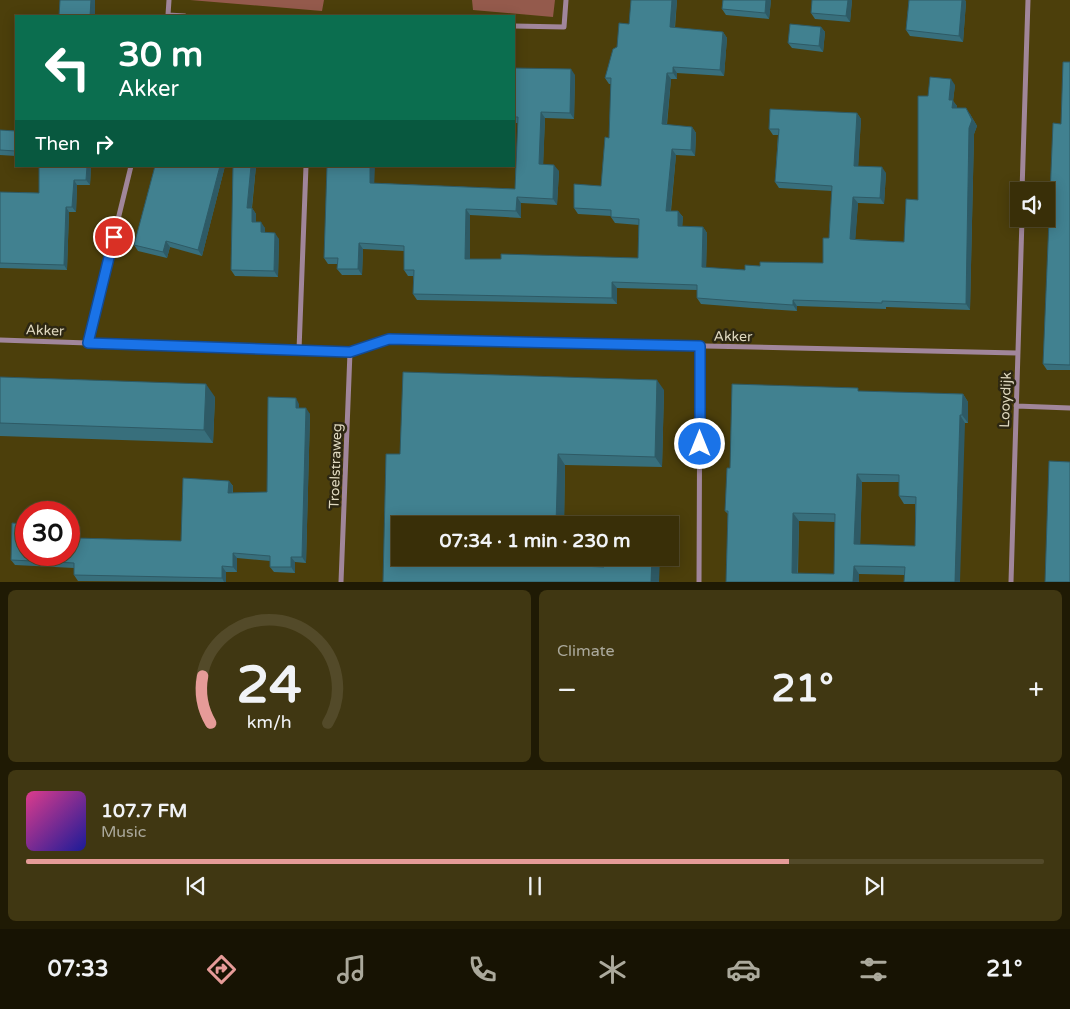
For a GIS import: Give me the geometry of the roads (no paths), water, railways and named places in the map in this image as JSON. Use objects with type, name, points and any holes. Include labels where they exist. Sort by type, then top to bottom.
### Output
[{"type":"street","points":[[168,15],[169,0]]},
{"type":"street","points":[[515,26],[564,27],[566,0]]},
{"type":"street","points":[[1022,182],[1028,0]]},
{"type":"street","points":[[88,343],[131,167]]},
{"type":"street","points":[[299,350],[306,167]]},
{"type":"street","name":"Looydijk","points":[[1011,582],[1022,227]]},
{"type":"street","name":"Akker","points":[[0,340],[350,352],[389,339],[1018,353]]},
{"type":"street","points":[[699,582],[700,346]]},
{"type":"street","name":"Troelstraweg","points":[[341,582],[350,352]]},
{"type":"street","points":[[1016,406],[1070,408]]}]
